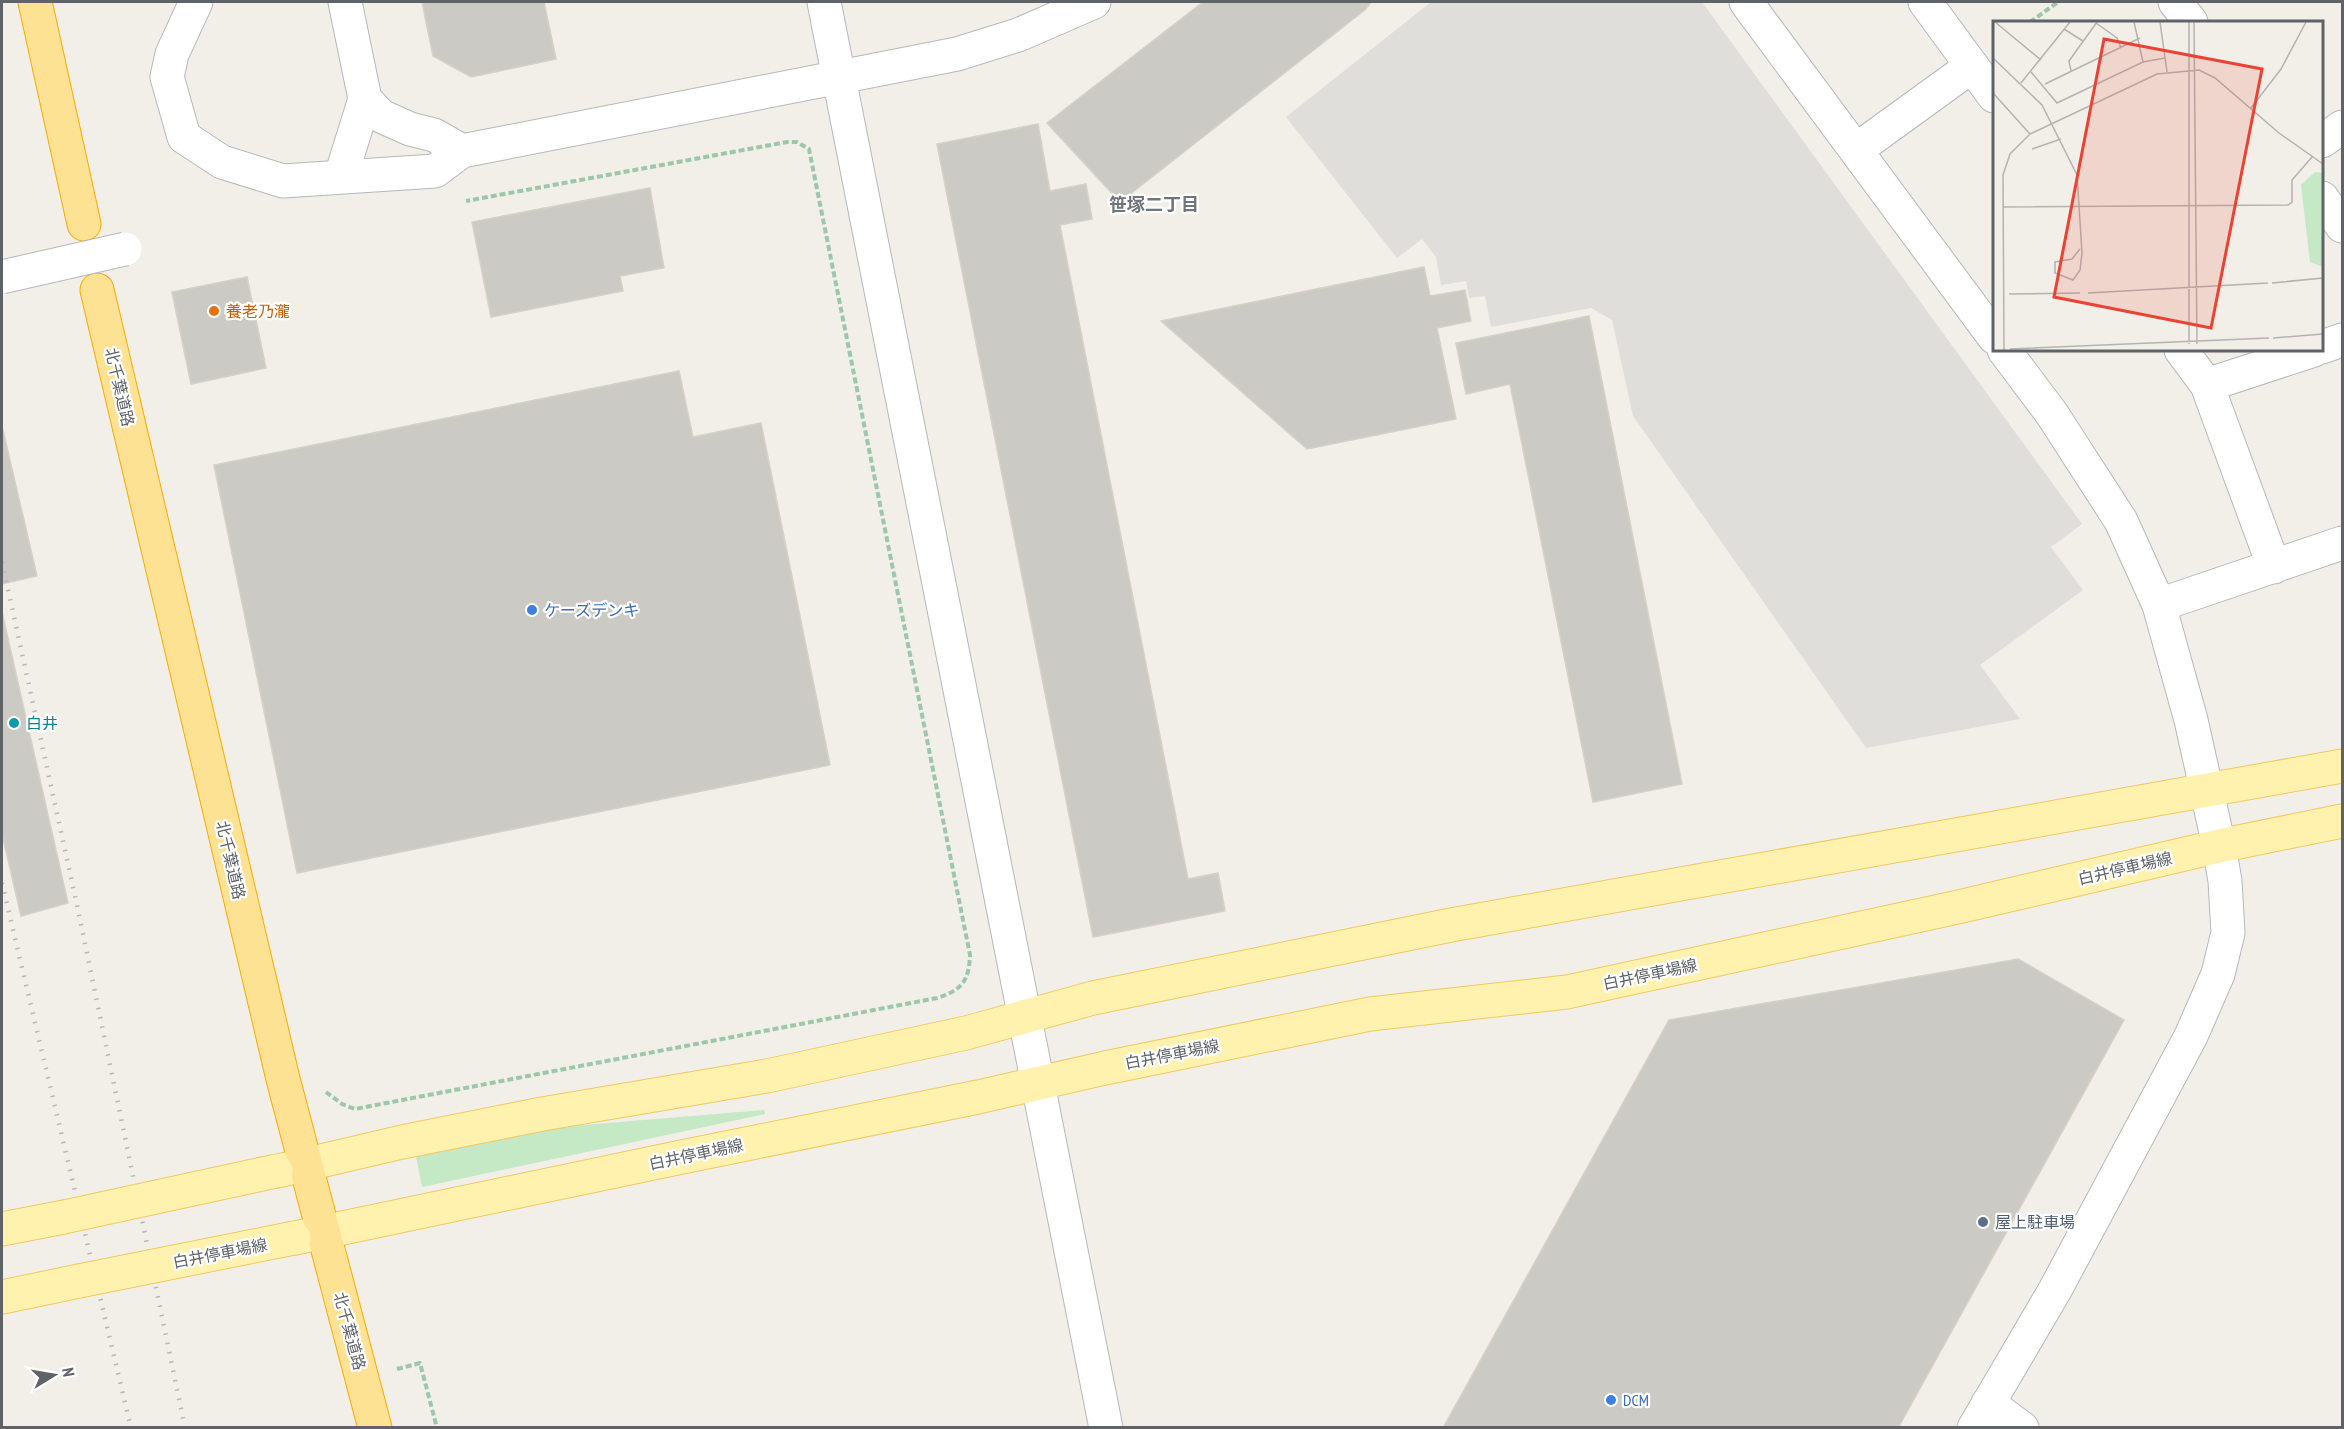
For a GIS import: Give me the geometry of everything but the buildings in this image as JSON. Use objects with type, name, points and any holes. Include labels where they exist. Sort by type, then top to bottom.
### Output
[{"type":"highway","points":[[35,2],[84,224]]},
{"type":"highway","name":"北千葉道路","points":[[97,290],[254,955],[291,1168],[309,1235],[375,1428]]},
{"type":"main road","points":[[2,1229],[542,1114],[767,1076],[966,1033],[1093,998],[1452,925],[2343,766]]},
{"type":"main road","name":"白井停車場線","points":[[2,1297],[1370,1014],[1567,992],[1958,907],[2218,846],[2343,821]]},
{"type":"street","points":[[196,2],[172,54],[167,76],[184,137],[222,162],[283,181],[435,171],[462,151],[957,54],[1018,35],[1094,2]]},
{"type":"street","points":[[341,176],[365,99],[345,2]]},
{"type":"street","points":[[824,2],[1106,1428]]},
{"type":"street","points":[[1746,2],[1993,334]]},
{"type":"street","points":[[1925,2],[1993,93]]},
{"type":"street","points":[[2175,2],[2190,21]]},
{"type":"street","points":[[1856,150],[1972,66]]},
{"type":"street","points":[[365,99],[381,116],[410,129],[434,135],[462,151]]},
{"type":"street","points":[[2323,140],[2343,127]]},
{"type":"street","points":[[2323,199],[2343,226]]},
{"type":"street","points":[[2,277],[125,249]]},
{"type":"street","points":[[2323,347],[2343,340]]},
{"type":"street","points":[[2005,351],[2052,414],[2121,521],[2159,605],[2192,720],[2225,881],[2228,933],[2218,974],[2191,1036],[2066,1270],[1981,1415],[2022,1428]]},
{"type":"street","points":[[2182,351],[2207,385],[2274,567]]},
{"type":"street","points":[[2207,385],[2311,351]]},
{"type":"street","points":[[2159,605],[2343,543]]},
{"type":"path","points":[[2031,21],[2058,2]]},
{"type":"path","points":[[321,1087],[342,1104],[355,1109],[937,998],[957,989],[969,972],[970,955],[809,149],[797,142],[787,142],[466,201]]},
{"type":"path","points":[[397,1369],[420,1363],[437,1428]]},
{"type":"shaded area","points":[[1431,2],[1702,2],[2082,524],[2051,547],[2083,590],[1980,665],[2020,719],[1866,748],[1633,416],[1612,320],[1591,308],[1491,327],[1485,296],[1469,298],[1466,281],[1441,285],[1436,257],[1422,239],[1397,258],[1286,117]]},
{"type":"green space","points":[[764,1110],[765,1114],[422,1187],[416,1156],[548,1128]]},
{"type":"railway","points":[[2,562],[77,905],[185,1428]]},
{"type":"railway","points":[[2,883],[131,1428]]},
{"type":"place","name":"養老乃瀧","points":[[214,311]]},
{"type":"place","name":"ケーズデンキ","points":[[532,610]]},
{"type":"place","name":"白井","points":[[14,723]]},
{"type":"place","name":"屋上駐車場","points":[[1983,1222]]},
{"type":"place","name":"DCM","points":[[1611,1400]]},
{"type":"district","name":"笹塚二丁目","points":[[1154,205]]}]
